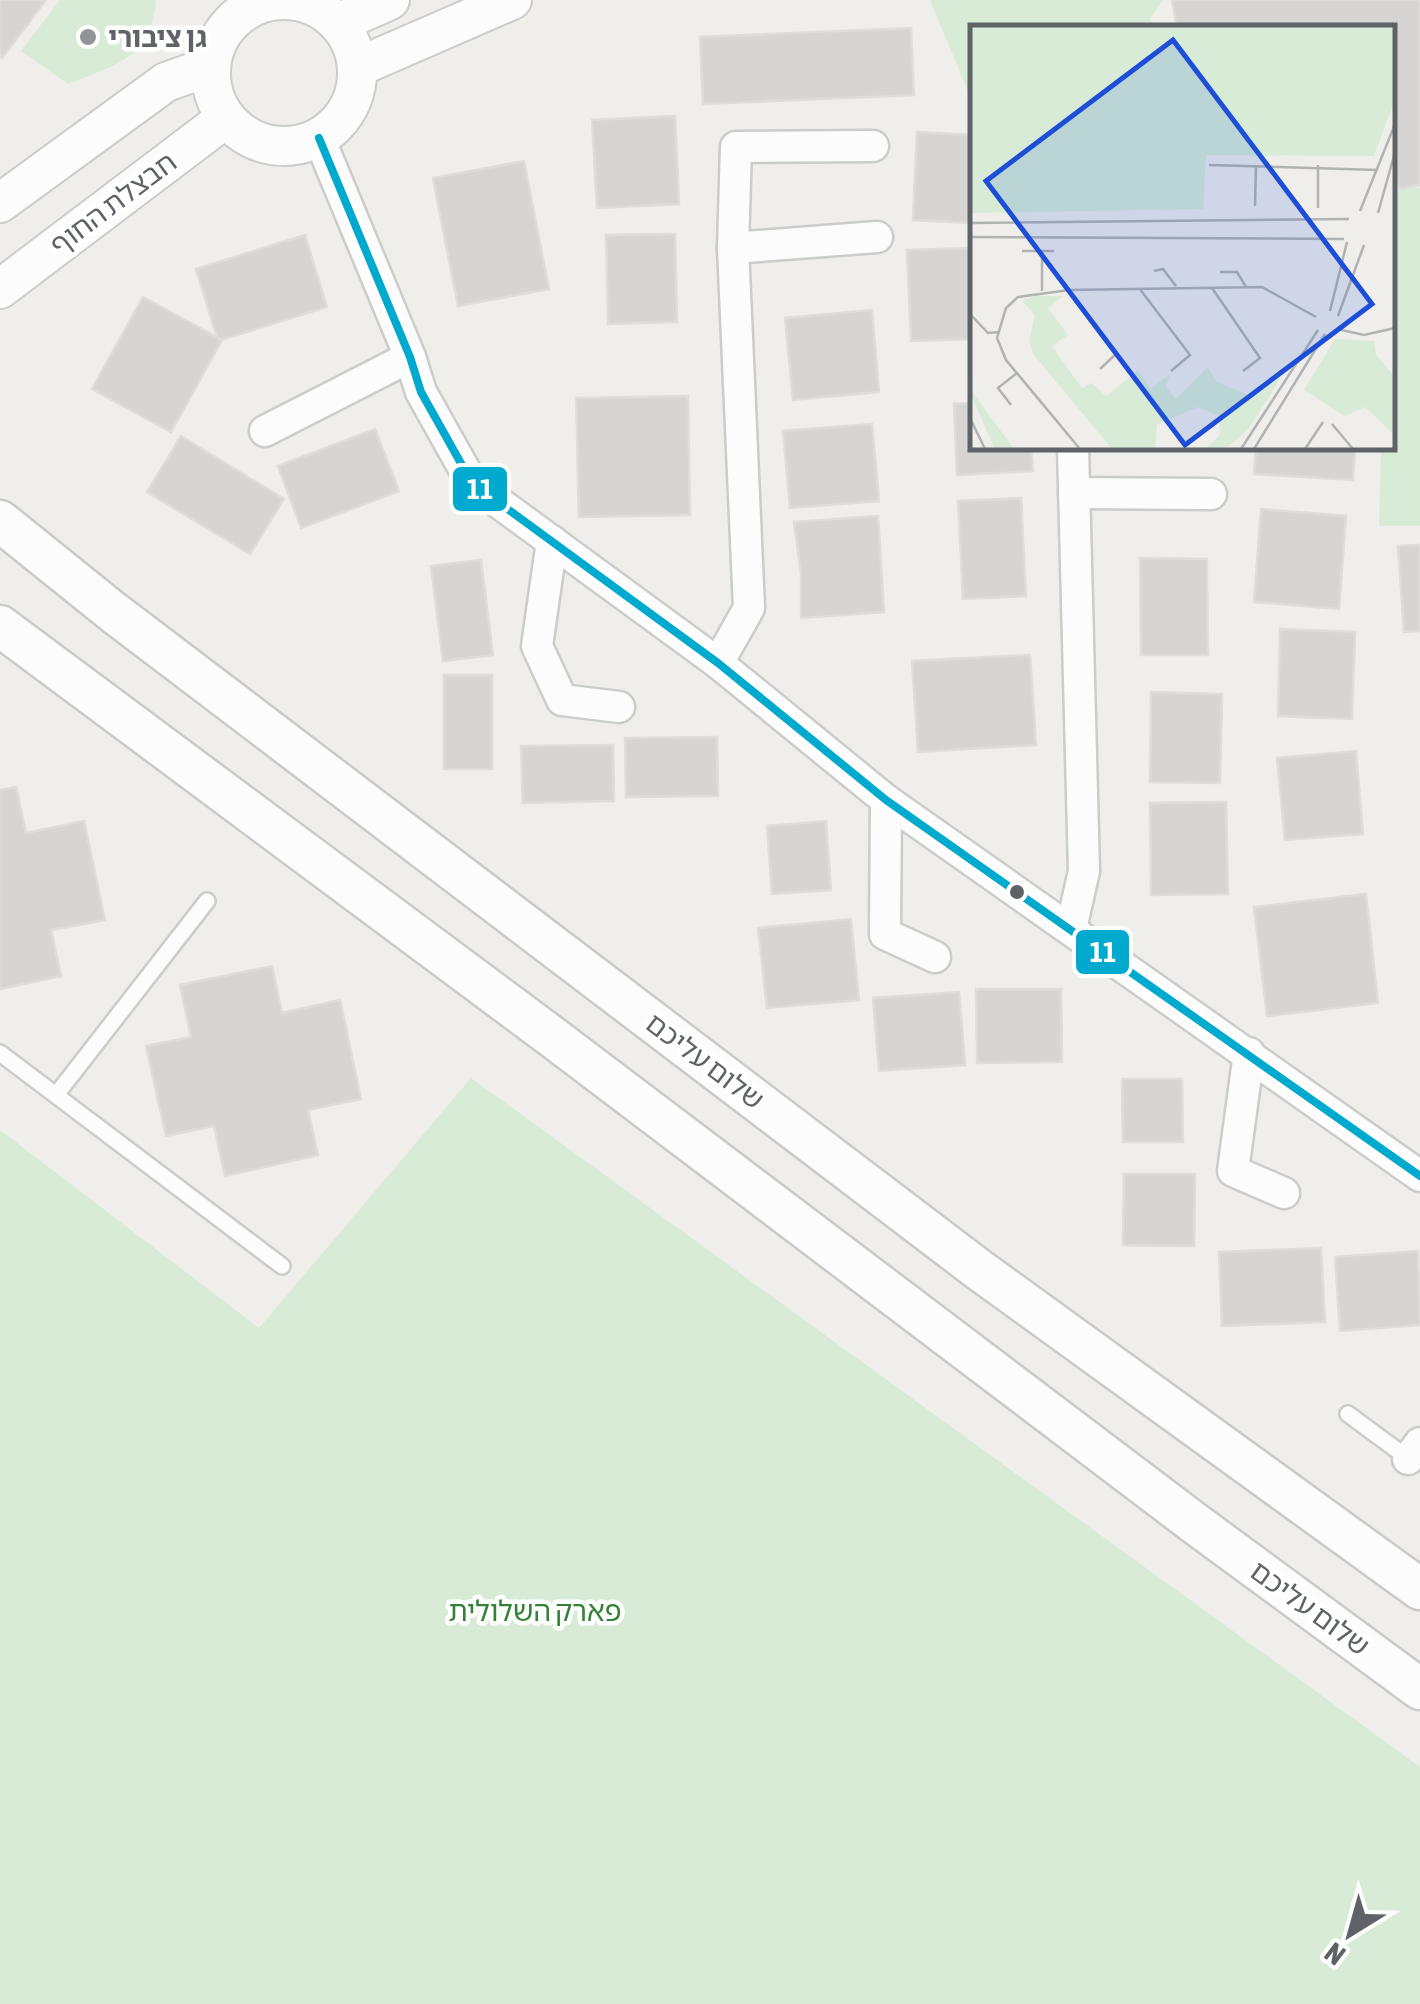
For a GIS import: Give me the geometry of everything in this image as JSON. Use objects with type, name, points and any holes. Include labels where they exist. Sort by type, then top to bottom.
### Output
[{"type":"main road","name":"שלום עליכם","points":[[0,521],[113,612],[978,1269],[1420,1589]]},
{"type":"main road","name":"שלום עליכם","points":[[0,626],[1420,1689]]},
{"type":"street","points":[[279,0],[321,10],[338,24],[352,44],[358,67],[349,109],[336,126],[299,145],[279,146],[259,142],[226,118],[217,102],[211,66],[226,29],[240,15],[256,2],[279,0]]},
{"type":"street","points":[[338,24],[390,0]]},
{"type":"street","points":[[358,67],[512,0]]},
{"type":"street","points":[[0,203],[166,82],[211,66]]},
{"type":"street","name":"חבצלת החוף","points":[[0,290],[226,118]]},
{"type":"street","points":[[318,138],[410,356],[420,392],[472,483],[718,663],[886,800],[1418,1170]]},
{"type":"street","points":[[718,663],[749,608],[733,248],[736,146],[873,146]]},
{"type":"street","points":[[733,248],[877,237]]},
{"type":"street","points":[[265,431],[410,356]]},
{"type":"street","points":[[1071,929],[1084,871],[1073,450]]},
{"type":"street","points":[[1074,493],[1211,494]]},
{"type":"street","points":[[552,541],[537,646],[562,700],[618,708]]},
{"type":"street","points":[[886,800],[885,934],[935,957]]},
{"type":"street","points":[[1249,1053],[1234,1171],[1284,1194]]},
{"type":"lane","points":[[56,1095],[207,901]]},
{"type":"lane","points":[[0,1053],[282,1266]]},
{"type":"lane","points":[[1348,1414],[1416,1456]]},
{"type":"green space","name":"גן ציבורי","points":[[60,0],[156,0],[153,19],[139,47],[115,64],[68,84],[21,51]]},
{"type":"green space","points":[[930,0],[1163,0],[1150,19],[1154,25],[970,25],[970,96]]},
{"type":"green space","points":[[1395,183],[1420,188],[1420,526],[1379,526],[1381,450],[1395,450]]},
{"type":"green space","name":"פארק השלולית","points":[[471,1078],[1420,1767],[1420,2004],[0,2004],[0,1130],[259,1328]]},
{"type":"building","points":[[0,0],[46,0],[2,58],[0,56]]},
{"type":"building","points":[[1172,0],[1420,0],[1420,185],[1401,189],[1395,181],[1395,25],[1176,25]]},
{"type":"building","points":[[911,28],[914,95],[703,104],[700,37]]},
{"type":"building","points":[[675,116],[679,204],[597,208],[592,120]]},
{"type":"building","points":[[917,132],[970,135],[970,223],[913,220]]},
{"type":"building","points":[[524,161],[549,289],[458,306],[433,178]]},
{"type":"building","points":[[675,234],[677,322],[608,324],[606,235]]},
{"type":"building","points":[[305,235],[327,307],[218,341],[196,269]]},
{"type":"building","points":[[970,248],[970,339],[911,341],[907,250]]},
{"type":"building","points":[[143,297],[222,340],[171,432],[92,389]]},
{"type":"building","points":[[872,310],[879,392],[793,400],[785,318]]},
{"type":"building","points":[[688,396],[690,515],[579,517],[576,398]]},
{"type":"building","points":[[970,403],[970,450],[1031,450],[1033,471],[957,475],[954,404]]},
{"type":"building","points":[[872,424],[879,501],[790,508],[783,431]]},
{"type":"building","points":[[375,429],[399,491],[301,528],[278,466]]},
{"type":"building","points":[[181,436],[284,499],[250,554],[147,492]]},
{"type":"building","points":[[1256,450],[1355,450],[1353,480],[1254,474]]},
{"type":"building","points":[[1021,498],[1026,596],[963,599],[958,501]]},
{"type":"building","points":[[1261,509],[1346,516],[1339,609],[1254,602]]},
{"type":"building","points":[[878,516],[884,612],[801,618],[801,573],[794,522]]},
{"type":"building","points":[[1420,545],[1420,631],[1404,632],[1398,546]]},
{"type":"building","points":[[1140,558],[1207,559],[1208,655],[1141,655]]},
{"type":"building","points":[[481,560],[493,655],[443,661],[431,566]]},
{"type":"building","points":[[1280,629],[1355,632],[1352,719],[1278,716]]},
{"type":"building","points":[[1030,655],[1036,745],[918,752],[912,661]]},
{"type":"building","points":[[444,675],[492,675],[492,769],[444,769]]},
{"type":"building","points":[[1151,692],[1222,694],[1220,783],[1150,782]]},
{"type":"building","points":[[717,737],[718,796],[626,797],[625,738]]},
{"type":"building","points":[[613,745],[614,801],[523,803],[521,746]]},
{"type":"building","points":[[1356,751],[1363,834],[1285,840],[1277,758]]},
{"type":"building","points":[[16,787],[26,833],[84,821],[105,920],[51,930],[61,976],[0,989],[0,790]]},
{"type":"building","points":[[1226,802],[1228,894],[1151,895],[1150,803]]},
{"type":"building","points":[[826,821],[831,890],[772,894],[767,826]]},
{"type":"building","points":[[1366,894],[1378,1003],[1267,1016],[1254,907]]},
{"type":"building","points":[[851,919],[859,1000],[767,1008],[758,928]]},
{"type":"building","points":[[272,966],[282,1013],[340,1000],[361,1099],[308,1110],[318,1155],[225,1176],[214,1126],[166,1136],[146,1046],[191,1037],[180,985]]},
{"type":"building","points":[[976,989],[1061,989],[1062,1062],[977,1063]]},
{"type":"building","points":[[959,992],[965,1065],[879,1071],[873,998]]},
{"type":"building","points":[[1122,1079],[1182,1079],[1183,1142],[1123,1142]]},
{"type":"building","points":[[1124,1174],[1195,1174],[1194,1246],[1123,1245]]},
{"type":"building","points":[[1321,1248],[1325,1322],[1222,1326],[1219,1252]]},
{"type":"building","points":[[1418,1251],[1420,1325],[1340,1331],[1335,1257]]},
{"type":"transit line","name":"11","points":[[319,138],[421,392],[472,483],[718,663],[886,800],[1420,1176]]},
{"type":"place","name":"גן ציבורי","points":[[88,37]]}]
